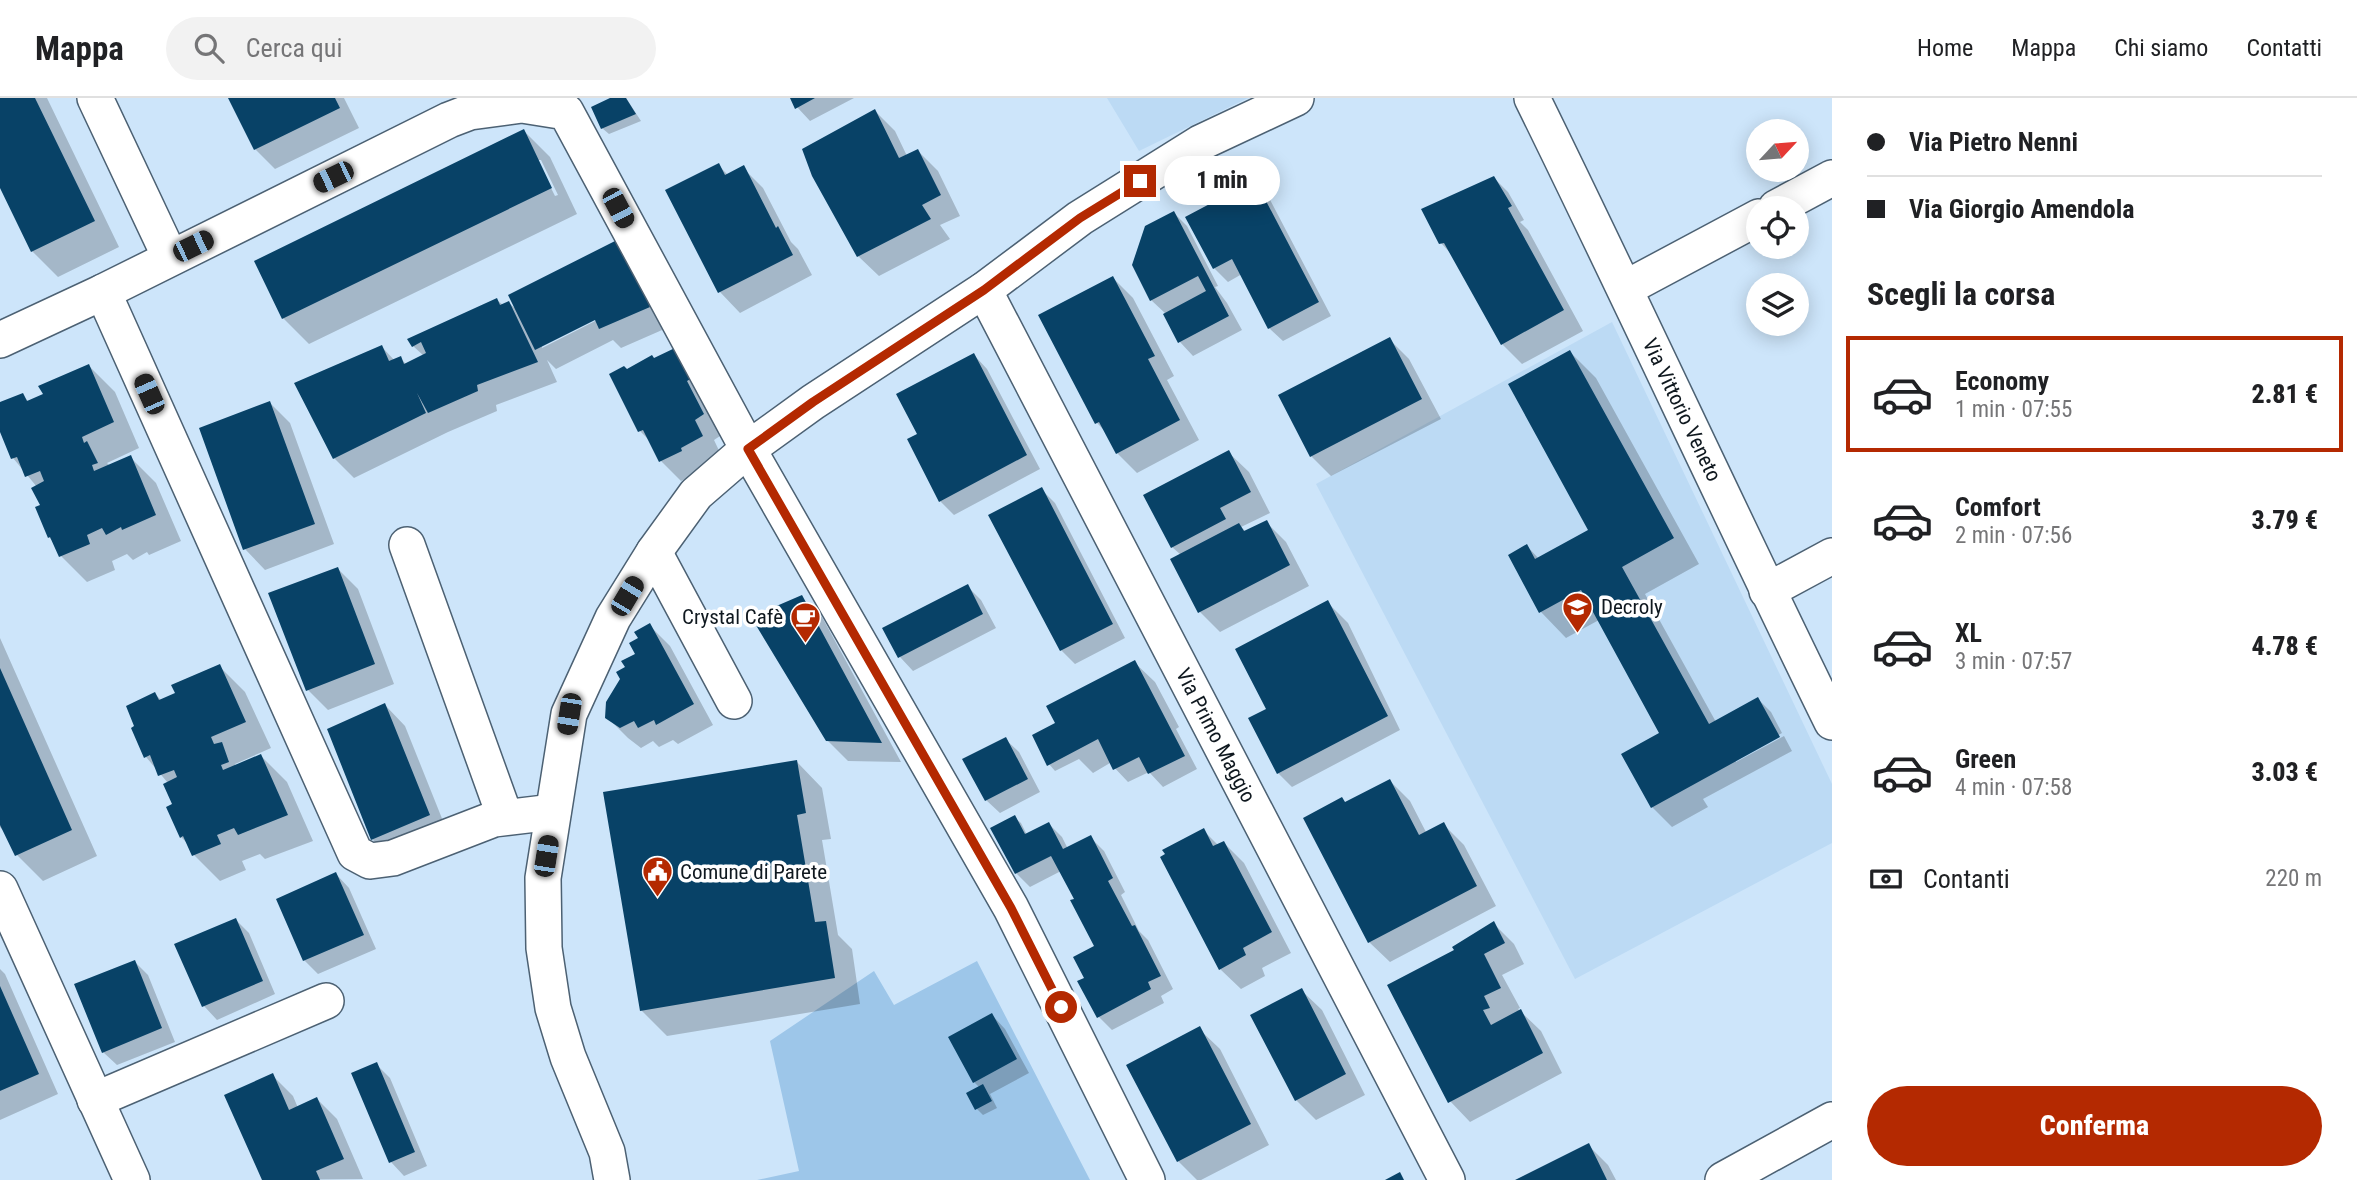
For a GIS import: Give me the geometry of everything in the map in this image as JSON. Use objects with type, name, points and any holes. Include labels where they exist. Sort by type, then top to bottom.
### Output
[{"type":"street","points":[[95,98],[170,257]]},
{"type":"street","points":[[601,1177],[607,1152],[568,1057],[553,1008],[544,948],[543,878],[569,714],[613,618],[654,552],[696,494],[748,449],[813,402],[984,290],[1080,218],[1200,143],[1296,98]]},
{"type":"street","name":"Via Vittorio Veneto","points":[[1532,98],[1626,288],[1832,722]]},
{"type":"street","points":[[0,340],[103,292],[449,120],[458,105],[522,104],[566,112],[748,449],[1011,908],[1147,1180]]},
{"type":"street","points":[[1798,196],[1832,178]]},
{"type":"street","points":[[1626,288],[1746,224]]},
{"type":"street","name":"Via Primo Maggio","points":[[984,290],[1447,1180]]},
{"type":"street","points":[[103,292],[355,853],[370,861],[393,858],[505,817],[553,812]]},
{"type":"street","points":[[407,545],[505,817]]},
{"type":"street","points":[[654,552],[734,701]]},
{"type":"street","points":[[1768,591],[1832,556]]},
{"type":"street","points":[[0,889],[132,1180]]},
{"type":"street","points":[[95,1100],[326,1001]]},
{"type":"street","points":[[1723,1180],[1832,1120]]},
{"type":"shaded area","points":[[1107,98],[1248,98],[1139,151]]},
{"type":"shaded area","name":"Decroly","points":[[1612,322],[1832,784],[1832,843],[1575,979],[1316,484]]},
{"type":"shaded area","points":[[977,961],[1090,1180],[757,1180],[799,1171],[770,1041],[874,971],[894,1005]]},
{"type":"building","points":[[0,98],[35,98],[95,221],[31,252],[0,188]]},
{"type":"building","points":[[228,98],[335,98],[340,108],[254,150]]},
{"type":"building","points":[[610,98],[626,98],[636,114],[601,129],[591,107]]},
{"type":"building","points":[[790,98],[815,98],[795,109]]},
{"type":"building","points":[[875,109],[899,158],[918,149],[941,195],[922,205],[931,219],[857,257],[812,176],[802,149]]},
{"type":"building","points":[[524,129],[552,188],[282,319],[254,261]]},
{"type":"building","points":[[719,163],[725,175],[744,165],[793,255],[718,293],[665,190]]},
{"type":"building","points":[[1494,176],[1512,206],[1508,208],[1564,310],[1501,345],[1444,243],[1439,244],[1421,209]]},
{"type":"building","points":[[1255,180],[1319,302],[1268,329],[1232,259],[1213,269],[1185,217]]},
{"type":"building","points":[[1174,211],[1229,316],[1178,343],[1163,314],[1206,291],[1198,276],[1150,301],[1132,265],[1145,226]]},
{"type":"building","points":[[619,239],[650,307],[599,329],[595,320],[535,350],[508,295]]},
{"type":"building","points":[[1113,276],[1155,356],[1148,359],[1180,420],[1116,454],[1099,422],[1095,424],[1038,315]]},
{"type":"building","points":[[497,298],[500,305],[509,301],[538,362],[477,385],[478,391],[428,413],[417,393],[426,413],[333,459],[294,383],[382,345],[389,361],[401,356],[404,364],[426,353],[421,342],[412,347],[407,339]]},
{"type":"building","points":[[1390,337],[1422,399],[1310,457],[1278,395]]},
{"type":"building","points":[[677,347],[692,378],[687,381],[704,414],[695,420],[703,436],[681,448],[682,451],[659,462],[643,430],[638,432],[609,374]]},
{"type":"building","points":[[1570,350],[1674,538],[1622,567],[1709,724],[1758,697],[1780,737],[1651,808],[1621,754],[1659,733],[1581,590],[1539,613],[1508,555],[1527,544],[1535,559],[1588,530],[1508,384]]},
{"type":"building","points":[[974,353],[1027,455],[939,502],[907,439],[917,434],[896,394]]},
{"type":"building","points":[[89,364],[114,422],[82,437],[84,443],[87,441],[98,463],[92,465],[94,471],[131,455],[156,515],[106,535],[102,528],[87,535],[90,544],[59,557],[35,507],[40,505],[31,488],[44,481],[40,471],[25,477],[17,457],[11,459],[0,432],[0,402],[23,393],[27,401],[43,394],[38,386]]},
{"type":"building","points":[[270,401],[315,524],[243,550],[199,428]]},
{"type":"building","points":[[1229,450],[1251,492],[1220,508],[1226,519],[1171,548],[1143,495]]},
{"type":"building","points":[[1042,487],[1113,624],[1060,651],[988,515]]},
{"type":"building","points":[[1267,520],[1290,565],[1198,613],[1170,559],[1239,523],[1244,531]]},
{"type":"building","points":[[338,567],[375,664],[306,691],[268,593]]},
{"type":"building","points":[[968,584],[983,614],[898,658],[882,628]]},
{"type":"building","points":[[802,595],[882,743],[826,741],[751,617]]},
{"type":"building","points":[[1328,600],[1388,716],[1277,774],[1248,718],[1266,709],[1235,649]]},
{"type":"building","points":[[650,623],[694,704],[656,725],[654,720],[638,728],[634,721],[620,728],[605,718],[606,702],[620,679],[616,672],[625,667],[621,661],[635,654],[629,643],[638,638],[634,632]]},
{"type":"building","points":[[1135,660],[1185,756],[1148,774],[1139,757],[1113,770],[1098,739],[1047,766],[1032,735],[1055,723],[1046,706]]},
{"type":"building","points":[[220,664],[246,722],[211,737],[214,744],[222,742],[229,762],[221,765],[223,770],[261,754],[288,815],[238,835],[234,828],[217,835],[221,844],[192,856],[183,836],[180,838],[166,807],[172,804],[163,784],[177,777],[174,770],[158,776],[150,755],[144,758],[131,728],[134,726],[126,706],[155,692],[159,700],[175,693],[171,685]]},
{"type":"building","points":[[0,668],[72,830],[15,856],[0,825]]},
{"type":"building","points":[[385,703],[430,815],[371,840],[327,729]]},
{"type":"building","points":[[1006,737],[1028,779],[985,801],[962,759]]},
{"type":"building","points":[[797,760],[806,813],[797,815],[815,922],[826,921],[835,978],[640,1011],[603,792]]},
{"type":"building","points":[[1390,779],[1419,835],[1444,822],[1477,886],[1368,943],[1303,818],[1342,797],[1345,802]]},
{"type":"building","points":[[1015,815],[1025,834],[1049,822],[1063,849],[1091,835],[1113,878],[1108,881],[1132,926],[1135,925],[1161,976],[1148,982],[1151,989],[1097,1018],[1077,981],[1084,978],[1073,957],[1094,946],[1070,900],[1074,899],[1051,856],[1015,874],[990,828]]},
{"type":"building","points":[[1204,828],[1213,846],[1224,841],[1272,932],[1243,948],[1246,955],[1219,970],[1160,857],[1165,854],[1162,850]]},
{"type":"building","points":[[336,872],[364,935],[303,961],[276,899]]},
{"type":"building","points":[[236,918],[263,981],[202,1007],[174,944]]},
{"type":"building","points":[[1494,921],[1505,943],[1484,954],[1501,988],[1484,996],[1490,1008],[1483,1010],[1491,1025],[1521,1009],[1543,1053],[1448,1103],[1387,985],[1454,950],[1452,947]]},
{"type":"building","points":[[135,960],[162,1028],[102,1053],[74,984]]},
{"type":"building","points":[[0,986],[39,1074],[0,1091]]},
{"type":"building","points":[[1302,988],[1346,1074],[1295,1101],[1250,1015]]},
{"type":"building","points":[[992,1013],[1017,1059],[973,1083],[948,1037]]},
{"type":"building","points":[[1200,1026],[1251,1124],[1177,1162],[1126,1065]]},
{"type":"building","points":[[377,1062],[415,1152],[389,1163],[351,1073]]},
{"type":"building","points":[[273,1073],[289,1110],[317,1097],[344,1159],[316,1171],[320,1180],[262,1180],[224,1095]]},
{"type":"building","points":[[983,1084],[992,1101],[975,1110],[966,1093]]},
{"type":"building","points":[[1589,1143],[1607,1180],[1515,1180]]},
{"type":"building","points":[[1400,1172],[1404,1180],[1385,1180]]},
{"type":"place","name":"Decroly","points":[[1578,634]]},
{"type":"place","name":"Crystal Cafè","points":[[806,644]]},
{"type":"place","name":"Comune di Parete","points":[[657,899]]},
{"type":"route","points":[[1061,1007],[1011,908],[748,449],[813,402],[984,290],[1080,218],[1140,181]]}]
